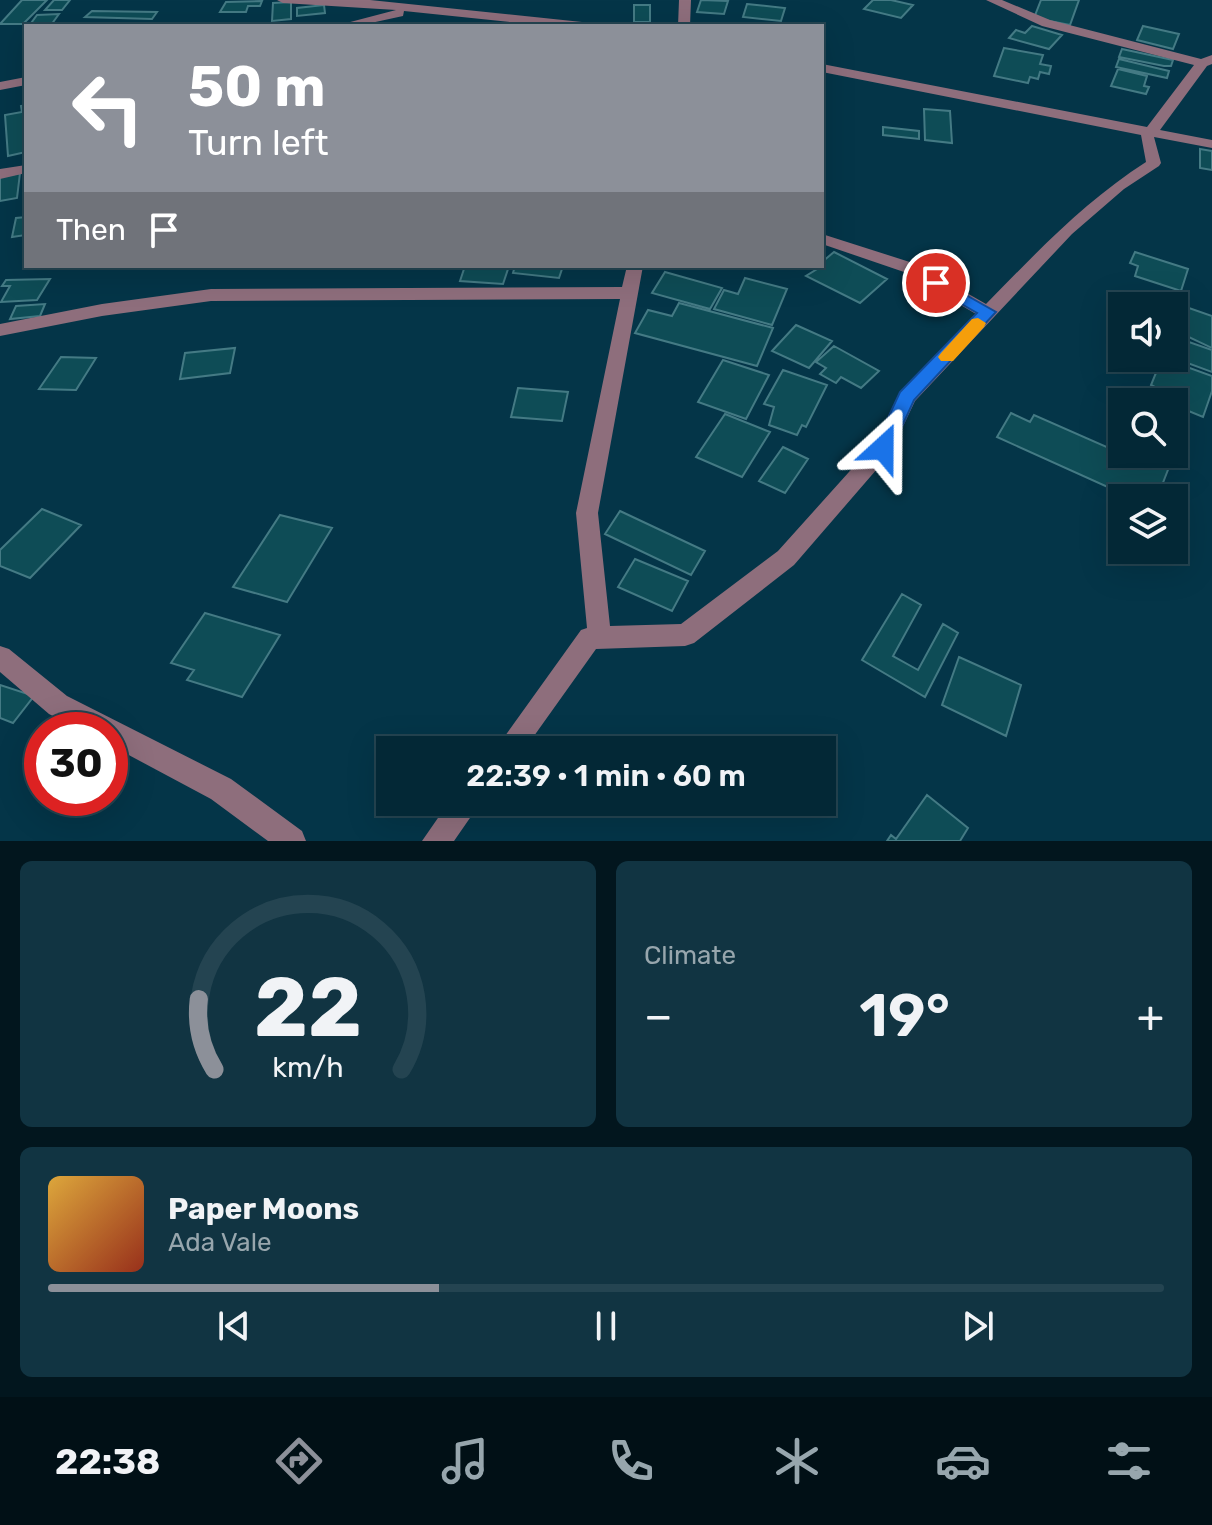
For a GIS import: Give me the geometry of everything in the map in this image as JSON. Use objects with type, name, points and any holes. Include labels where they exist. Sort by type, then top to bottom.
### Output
[{"type":"street","points":[[283,0],[418,8],[564,24]]},
{"type":"street","points":[[350,24],[452,0]]},
{"type":"street","points":[[684,24],[685,0]]},
{"type":"street","points":[[518,736],[590,638],[685,635],[786,558],[883,448],[907,397],[1066,231],[1119,186],[1154,163],[1147,137],[1207,61],[1046,23],[992,0]]},
{"type":"street","points":[[824,68],[897,79],[1143,133],[1212,144]]},
{"type":"street","points":[[0,86],[24,81]]},
{"type":"street","points":[[0,174],[24,169]]},
{"type":"street","points":[[824,240],[910,268],[987,312]]},
{"type":"street","points":[[598,626],[587,513],[635,268]]},
{"type":"street","points":[[0,330],[102,310],[211,295],[630,293]]},
{"type":"street","points":[[0,657],[58,705],[72,712]]},
{"type":"street","points":[[128,741],[221,789],[292,841]]},
{"type":"street","points":[[436,841],[456,816]]},
{"type":"building","points":[[22,0],[47,0],[23,24],[0,24]]},
{"type":"building","points":[[54,0],[70,0],[62,10],[45,10]]},
{"type":"building","points":[[701,0],[728,1],[724,14],[697,12]]},
{"type":"building","points":[[873,0],[913,5],[901,18],[864,9]]},
{"type":"building","points":[[1041,0],[1079,0],[1070,25],[1034,18]]},
{"type":"building","points":[[262,1],[260,6],[248,6],[246,12],[220,12],[226,2]]},
{"type":"building","points":[[291,2],[291,19],[272,21],[273,3]]},
{"type":"building","points":[[747,4],[785,8],[781,21],[743,17]]},
{"type":"building","points":[[324,5],[325,13],[297,16],[297,8]]},
{"type":"building","points":[[634,5],[650,5],[650,22],[634,22]]},
{"type":"building","points":[[92,11],[157,12],[152,19],[85,17]]},
{"type":"building","points":[[59,14],[52,24],[30,24],[37,15]]},
{"type":"building","points":[[1032,26],[1062,35],[1049,49],[1009,38],[1016,30],[1025,33]]},
{"type":"building","points":[[1143,26],[1179,34],[1173,49],[1137,40]]},
{"type":"building","points":[[1004,48],[1043,55],[1040,64],[1051,66],[1049,74],[1040,72],[1038,79],[1030,77],[1028,83],[994,76]]},
{"type":"building","points":[[1122,49],[1173,60],[1171,66],[1164,66],[1119,57]]},
{"type":"building","points":[[1119,59],[1169,71],[1167,78],[1116,67]]},
{"type":"building","points":[[1118,69],[1147,76],[1144,86],[1149,87],[1146,94],[1111,86]]},
{"type":"building","points":[[24,105],[24,152],[8,156],[5,115],[22,112],[21,106]]},
{"type":"building","points":[[924,109],[950,111],[952,143],[925,140]]},
{"type":"building","points":[[883,127],[919,131],[919,139],[883,135]]},
{"type":"building","points":[[1200,149],[1212,151],[1212,170],[1200,168]]},
{"type":"building","points":[[20,173],[17,198],[0,201],[0,177]]},
{"type":"building","points":[[24,217],[24,235],[12,237],[16,218]]},
{"type":"building","points":[[834,252],[887,279],[860,303],[806,276],[824,268],[824,260]]},
{"type":"building","points":[[1135,252],[1188,269],[1181,291],[1135,276],[1138,266],[1130,263]]},
{"type":"building","points":[[464,268],[508,268],[503,284],[460,281]]},
{"type":"building","points":[[514,268],[562,268],[559,278],[513,273]]},
{"type":"building","points":[[665,272],[722,288],[710,309],[652,293]]},
{"type":"building","points":[[745,278],[787,289],[772,325],[714,309],[724,290],[738,294]]},
{"type":"building","points":[[50,279],[37,300],[1,302],[10,286],[2,286],[6,280]]},
{"type":"building","points":[[679,303],[773,328],[757,366],[635,333],[648,310],[672,316]]},
{"type":"building","points":[[45,304],[40,316],[10,319],[16,306]]},
{"type":"building","points":[[1188,308],[1212,316],[1212,348],[1188,337]]},
{"type":"building","points":[[796,325],[832,341],[809,368],[772,351]]},
{"type":"building","points":[[1189,342],[1212,350],[1212,372],[1188,363]]},
{"type":"building","points":[[834,346],[879,371],[861,388],[841,377],[836,383],[820,374],[826,368],[816,362]]},
{"type":"building","points":[[235,348],[230,373],[180,379],[185,353]]},
{"type":"building","points":[[61,357],[96,358],[76,390],[39,389]]},
{"type":"building","points":[[723,360],[769,375],[746,419],[698,402]]},
{"type":"building","points":[[1188,367],[1212,376],[1212,391],[1203,417],[1188,411],[1188,388],[1157,388],[1151,385],[1156,372],[1188,372]]},
{"type":"building","points":[[783,370],[827,385],[806,427],[802,425],[797,435],[769,425],[774,407],[764,404]]},
{"type":"building","points":[[518,388],[568,392],[562,421],[511,417]]},
{"type":"building","points":[[1011,413],[1030,422],[1034,415],[1108,448],[1108,468],[1169,468],[1162,484],[1108,484],[1108,487],[997,437]]},
{"type":"building","points":[[725,414],[770,432],[742,477],[696,457]]},
{"type":"building","points":[[783,447],[808,459],[785,493],[759,481]]},
{"type":"building","points":[[42,509],[81,525],[30,578],[0,566],[0,550]]},
{"type":"building","points":[[620,511],[705,551],[691,575],[605,534]]},
{"type":"building","points":[[280,515],[332,528],[287,602],[233,587]]},
{"type":"building","points":[[635,559],[688,581],[672,611],[618,587]]},
{"type":"building","points":[[902,594],[921,605],[893,656],[918,670],[943,624],[958,633],[925,697],[862,660]]},
{"type":"building","points":[[205,613],[280,635],[242,697],[187,680],[194,670],[171,663]]},
{"type":"building","points":[[959,657],[1021,685],[1006,736],[942,705]]},
{"type":"building","points":[[0,685],[34,696],[13,723],[0,718]]},
{"type":"building","points":[[927,795],[968,828],[960,841],[887,841],[891,835],[896,839]]},
{"type":"slow traffic","points":[[947,357],[978,323]]},
{"type":"route","points":[[883,448],[907,397],[965,339],[987,312],[936,283]]}]
